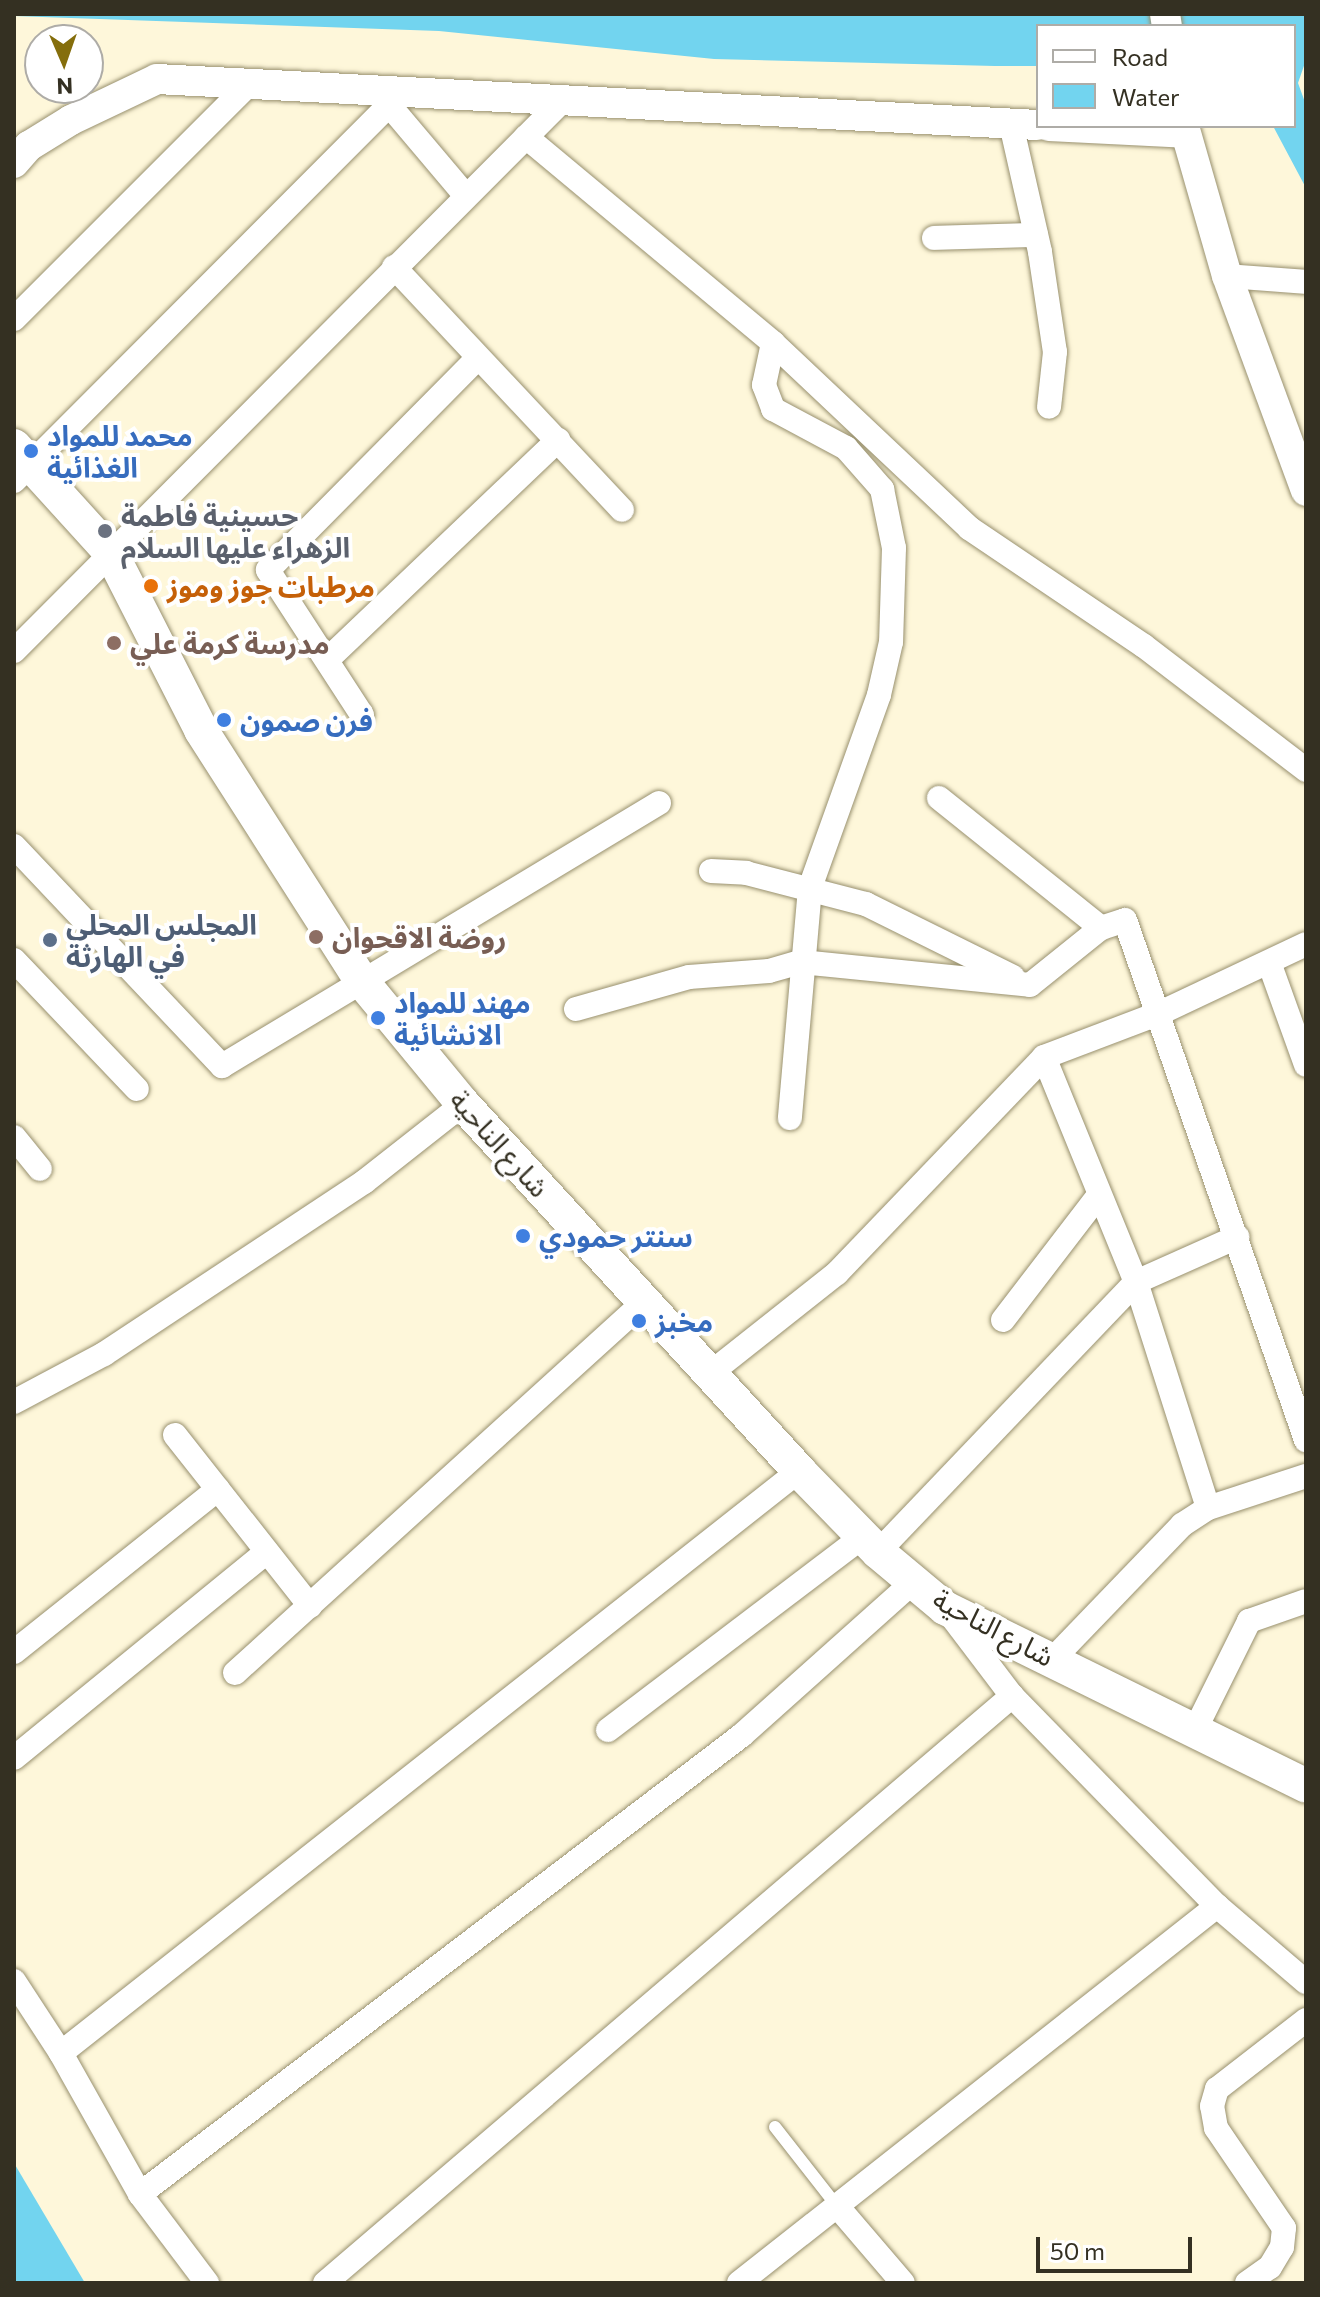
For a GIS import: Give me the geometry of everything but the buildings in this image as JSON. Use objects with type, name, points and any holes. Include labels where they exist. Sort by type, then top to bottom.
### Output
[{"type":"main road","name":"شارع الناحية","points":[[20,463],[111,553],[201,730],[360,979],[463,1104],[712,1372],[799,1471],[871,1544],[945,1608],[1306,1786]]},
{"type":"street","points":[[14,163],[29,146],[71,120],[157,79],[249,84],[395,99],[561,102],[1024,125],[1036,235],[1055,352],[1049,407]]},
{"type":"street","points":[[14,319],[249,84]]},
{"type":"street","points":[[395,99],[466,196]]},
{"type":"street","points":[[20,463],[395,99]]},
{"type":"street","points":[[14,651],[561,102]]},
{"type":"street","points":[[1139,128],[1184,129],[1227,276],[1306,491]]},
{"type":"street","points":[[526,137],[773,343],[969,528],[1144,646],[1306,770]]},
{"type":"street","points":[[934,238],[1036,235]]},
{"type":"street","points":[[394,267],[622,510]]},
{"type":"street","points":[[1227,276],[1306,282]]},
{"type":"street","points":[[773,343],[764,385],[773,409],[846,448],[882,489],[894,548],[891,642],[879,695],[810,888],[801,962],[790,1118]]},
{"type":"street","points":[[362,715],[268,570],[478,358]]},
{"type":"street","points":[[328,659],[558,440]]},
{"type":"street","points":[[939,798],[1101,928]]},
{"type":"street","points":[[14,846],[222,1066],[360,979],[659,803]]},
{"type":"street","points":[[711,871],[810,888],[866,904],[1030,985]]},
{"type":"street","points":[[576,1009],[689,977],[769,971],[801,962],[1030,985],[1101,928],[1125,920],[1237,1237],[1301,1407],[1306,1440]]},
{"type":"street","points":[[712,1372],[837,1273],[1044,1057],[1160,1013],[1270,965],[1306,944]]},
{"type":"street","points":[[14,960],[137,1089]]},
{"type":"street","points":[[1270,965],[1306,1065]]},
{"type":"street","points":[[1044,1057],[1098,1196],[1136,1282],[1208,1508]]},
{"type":"street","points":[[14,1402],[104,1354],[364,1182],[463,1104]]},
{"type":"street","points":[[14,1137],[40,1169]]},
{"type":"street","points":[[1003,1320],[1098,1196]]},
{"type":"street","points":[[608,1730],[871,1544],[1136,1282],[1237,1237]]},
{"type":"street","points":[[235,1673],[644,1302]]},
{"type":"street","points":[[175,1435],[310,1606]]},
{"type":"street","points":[[61,2053],[799,1471]]},
{"type":"street","points":[[1053,1659],[1182,1525],[1208,1508],[1306,1476]]},
{"type":"street","points":[[14,1652],[218,1489]]},
{"type":"street","points":[[14,1758],[267,1552]]},
{"type":"street","points":[[140,2194],[742,1735],[913,1582]]},
{"type":"street","points":[[1195,1730],[1249,1621],[1306,1601]]},
{"type":"street","points":[[945,1608],[1012,1696],[1217,1906],[1306,1982]]},
{"type":"street","points":[[325,2283],[1012,1696]]},
{"type":"street","points":[[739,2283],[1217,1906]]},
{"type":"street","points":[[14,1981],[61,2053],[140,2194],[207,2283]]},
{"type":"street","points":[[1247,2283],[1270,2267],[1282,2247],[1284,2228],[1216,2128],[1212,2106],[1217,2089],[1306,2020]]},
{"type":"street","points":[[837,2206],[903,2283]]},
{"type":"lane","points":[[775,2127],[837,2206]]},
{"type":"water","points":[[1306,14],[1306,60],[1298,83],[1306,105],[1306,188],[1274,128],[1296,128],[1296,24],[1036,24],[1036,66],[995,66],[714,59],[439,31],[14,16]]},
{"type":"water","points":[[14,2163],[85,2283],[14,2283]]},
{"type":"place","name":"محمد للمواد الغذائية","points":[[31,451]]},
{"type":"place","name":"حسينية فاطمة الزهراء عليها السلام","points":[[105,531]]},
{"type":"place","name":"مرطبات جوز وموز","points":[[151,586]]},
{"type":"place","name":"مدرسة كرمة علي","points":[[114,643]]},
{"type":"place","name":"فرن صمون","points":[[224,720]]},
{"type":"place","name":"روضة الاقحوان","points":[[316,937]]},
{"type":"place","name":"المجلس المحلي في الهارثة","points":[[50,940]]},
{"type":"place","name":"مهند للمواد الانشائية","points":[[378,1018]]},
{"type":"place","name":"سنتر حمودي","points":[[523,1236]]},
{"type":"place","name":"مخبز","points":[[639,1321]]}]
